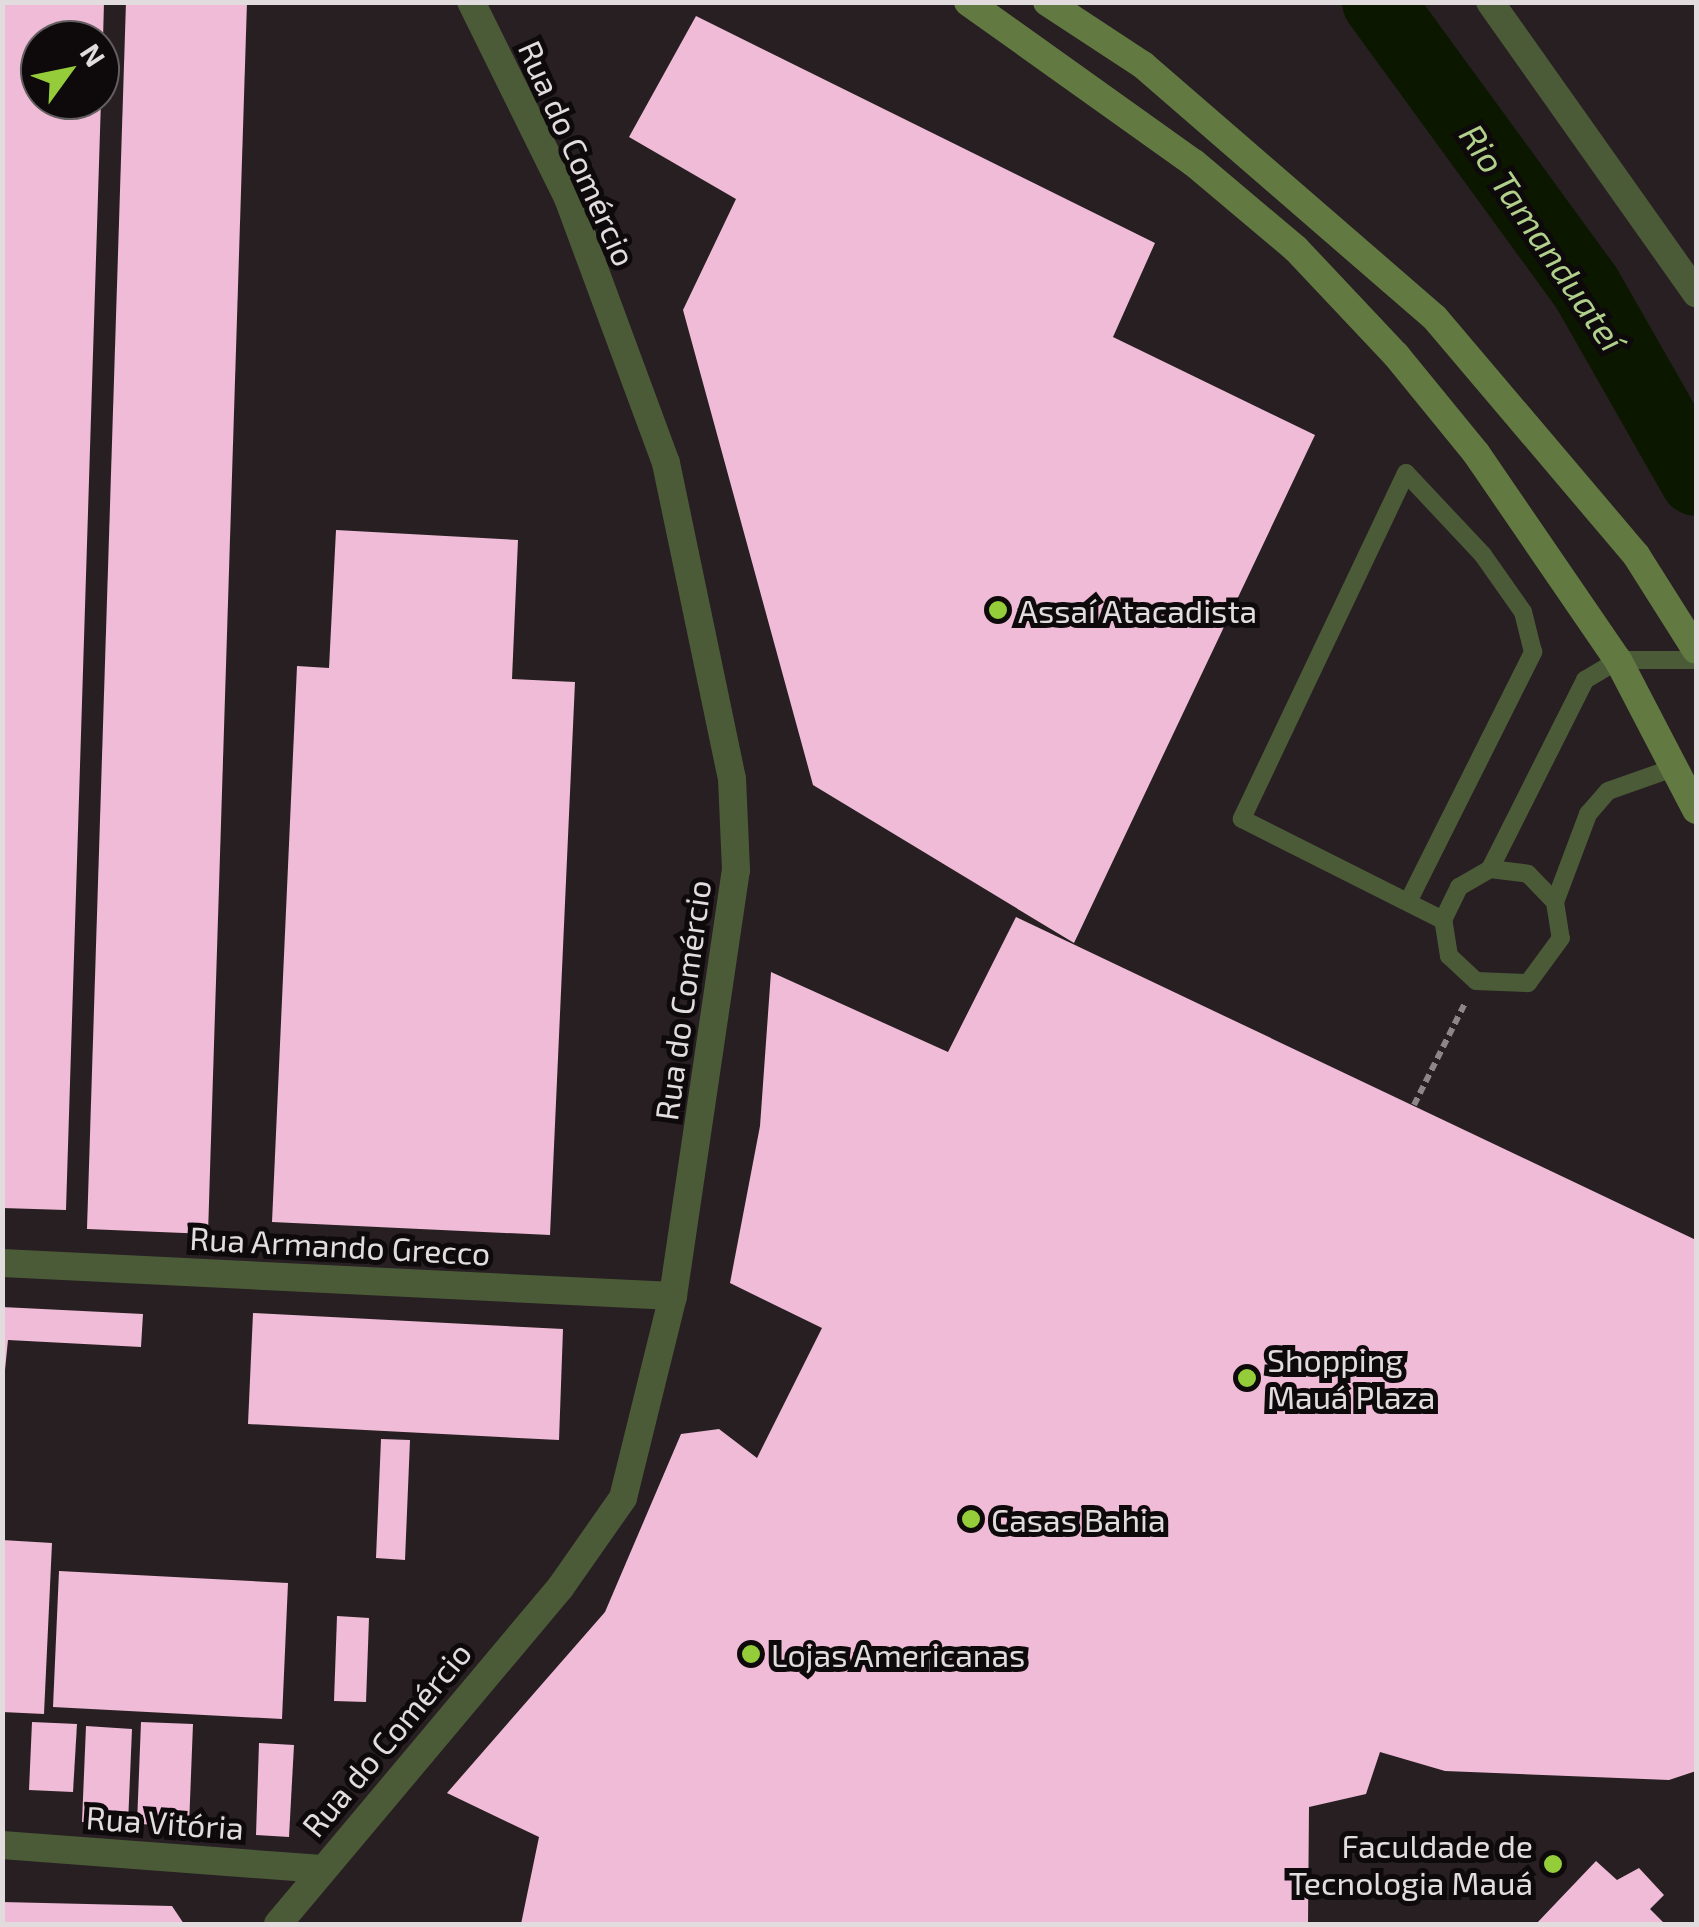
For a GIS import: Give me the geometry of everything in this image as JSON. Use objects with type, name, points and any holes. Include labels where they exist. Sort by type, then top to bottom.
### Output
[{"type":"main road","points":[[968,2],[1194,162],[1296,248],[1476,453],[1618,660],[1696,810]]},
{"type":"main road","points":[[1048,2],[1143,65],[1436,318],[1636,554],[1696,650]]},
{"type":"street","name":"Rua do Comércio","points":[[278,1924],[560,1588],[622,1498],[674,1296],[736,870],[732,780],[666,463],[568,198],[471,2]]},
{"type":"street","points":[[1490,2],[1696,293]]},
{"type":"street","name":"Rua Armando Grecco","points":[[2,1264],[674,1296]]},
{"type":"street","name":"Rua Vitória","points":[[2,1845],[322,1870]]},
{"type":"lane","points":[[1408,902],[1533,652],[1503,584],[1406,472],[1242,819],[1443,920]]},
{"type":"lane","points":[[1676,767],[1608,790],[1588,814],[1556,902],[1561,938],[1544,970],[1512,986],[1476,982],[1450,956],[1443,920],[1459,886],[1490,869],[1584,680],[1618,660],[1696,660]]},
{"type":"lane","points":[[1490,869],[1528,874],[1556,902]]},
{"type":"path","points":[[1414,1105],[1476,982]]},
{"type":"building","points":[[2,2],[104,2],[104,20],[20,20],[20,120],[100,120],[66,1210],[2,1208]]},
{"type":"building","points":[[126,2],[247,2],[208,1234],[87,1229]]},
{"type":"building","name":"Assaí Atacadista","points":[[696,16],[1155,243],[1113,337],[1315,435],[1074,943],[813,785],[683,310],[736,199],[629,137]]},
{"type":"building","points":[[336,530],[518,540],[512,679],[575,682],[550,1235],[272,1222],[297,666],[329,668]]},
{"type":"building","name":"Shopping Mauá Plaza","points":[[1016,917],[1696,1240],[1696,1771],[1669,1780],[1445,1771],[1380,1752],[1366,1794],[1309,1807],[1308,1924],[521,1924],[539,1837],[447,1793],[605,1612],[681,1434],[719,1429],[757,1458],[822,1328],[730,1283],[760,1126],[771,972],[948,1052]]},
{"type":"building","points":[[2,1307],[143,1314],[141,1347],[8,1340],[2,1400]]},
{"type":"building","points":[[253,1313],[563,1329],[559,1440],[248,1424]]},
{"type":"building","points":[[381,1439],[410,1440],[405,1560],[376,1558]]},
{"type":"building","points":[[2,1540],[52,1543],[44,1714],[2,1712]]},
{"type":"building","points":[[59,1571],[288,1583],[282,1719],[53,1707]]},
{"type":"building","points":[[337,1616],[369,1618],[366,1702],[334,1701]]},
{"type":"building","points":[[32,1722],[77,1724],[73,1792],[29,1790]]},
{"type":"building","points":[[141,1722],[193,1724],[189,1826],[137,1824]]},
{"type":"building","points":[[86,1726],[132,1729],[128,1824],[82,1822]]},
{"type":"building","points":[[259,1743],[294,1745],[289,1837],[256,1835]]},
{"type":"building","points":[[1596,1861],[1617,1880],[1639,1868],[1664,1895],[1650,1909],[1665,1924],[1536,1924]]},
{"type":"building","points":[[2,1902],[172,1906],[184,1924],[2,1924]]},
{"type":"waterway","name":"Rio Tamanduateí","points":[[1378,2],[1586,287],[1696,480]]},
{"type":"place","name":"Assaí Atacadista","points":[[998,610]]},
{"type":"place","name":"Shopping Mauá Plaza","points":[[1247,1378]]},
{"type":"place","name":"Casas Bahia","points":[[971,1519]]},
{"type":"place","name":"Lojas Americanas","points":[[751,1654]]},
{"type":"place","name":"Faculdade de Tecnologia Mauá","points":[[1553,1864]]}]
